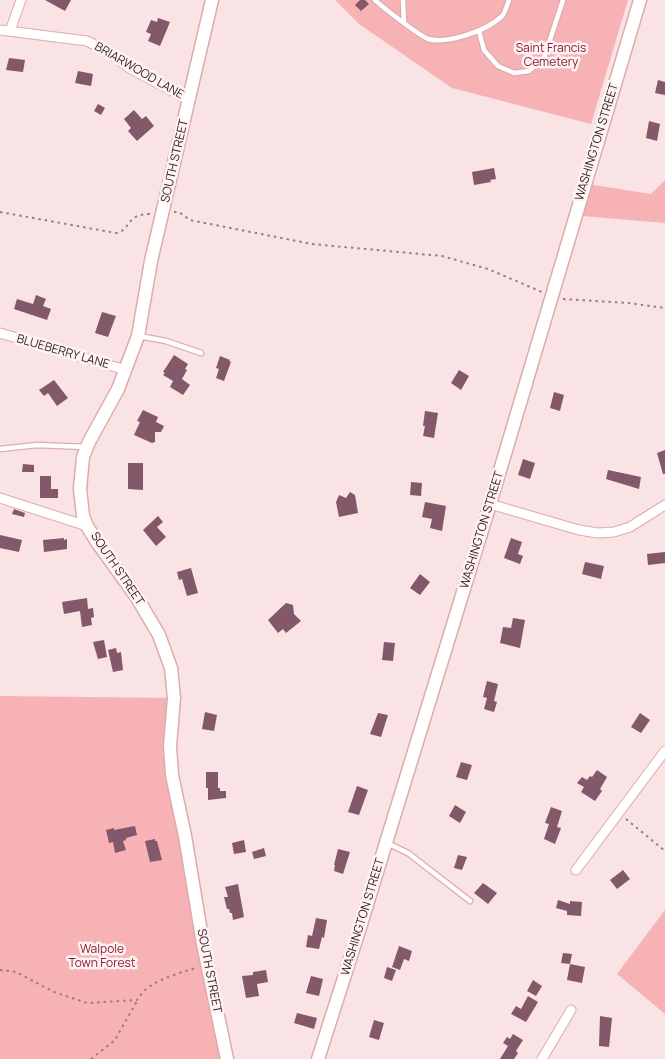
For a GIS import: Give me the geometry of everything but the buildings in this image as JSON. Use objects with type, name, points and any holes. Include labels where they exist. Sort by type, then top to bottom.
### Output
[{"type":"street","points":[[10,32],[22,0]]},
{"type":"street","name":"SOUTH STREET","points":[[212,0],[151,261],[138,336],[118,389],[83,457],[80,489],[83,516],[87,526],[136,596],[159,635],[171,668],[174,698],[170,746],[172,775],[227,1059]]},
{"type":"street","name":"WASHINGTON STREET","points":[[318,1059],[490,504],[640,0]]},
{"type":"street","name":"BRIARWOOD LANE","points":[[0,30],[87,41],[110,53],[129,68],[189,100]]},
{"type":"street","name":"BLUEBERRY LANE","points":[[0,333],[126,370]]},
{"type":"street","points":[[0,498],[87,526]]},
{"type":"street","points":[[490,504],[579,530],[598,533],[614,532],[630,527],[665,505]]},
{"type":"street","points":[[576,870],[665,751]]},
{"type":"street","points":[[542,1059],[571,1010]]},
{"type":"lane","points":[[375,0],[383,8],[427,39],[448,40],[479,31],[502,17],[509,0]]},
{"type":"lane","points":[[403,0],[404,22]]},
{"type":"lane","points":[[479,31],[484,50],[498,66],[514,73],[529,71],[544,58],[563,0]]},
{"type":"lane","points":[[138,336],[166,341],[202,353]]},
{"type":"lane","points":[[0,449],[37,445],[87,447]]},
{"type":"lane","points":[[386,843],[408,853],[470,901]]},
{"type":"path","points":[[0,212],[116,233],[124,230],[135,216],[179,212],[190,220],[312,244],[442,256],[488,268],[540,291],[551,298],[628,303],[665,308]]},
{"type":"path","points":[[619,812],[665,851]]},
{"type":"path","points":[[91,1059],[115,1040],[137,1000],[145,990],[155,983],[184,970],[208,966]]},
{"type":"path","points":[[0,970],[16,972],[54,992],[87,1003],[137,1000]]},
{"type":"green space","name":"Saint Francis Cemetery","points":[[335,0],[628,0],[591,124],[452,88],[359,24]]},
{"type":"green space","points":[[665,180],[665,223],[582,216],[582,183],[651,194]]},
{"type":"green space","name":"Walpole Town Forest","points":[[0,696],[174,698],[171,732],[227,1059],[0,1059]]},
{"type":"green space","points":[[665,910],[665,1014],[617,974]]}]
